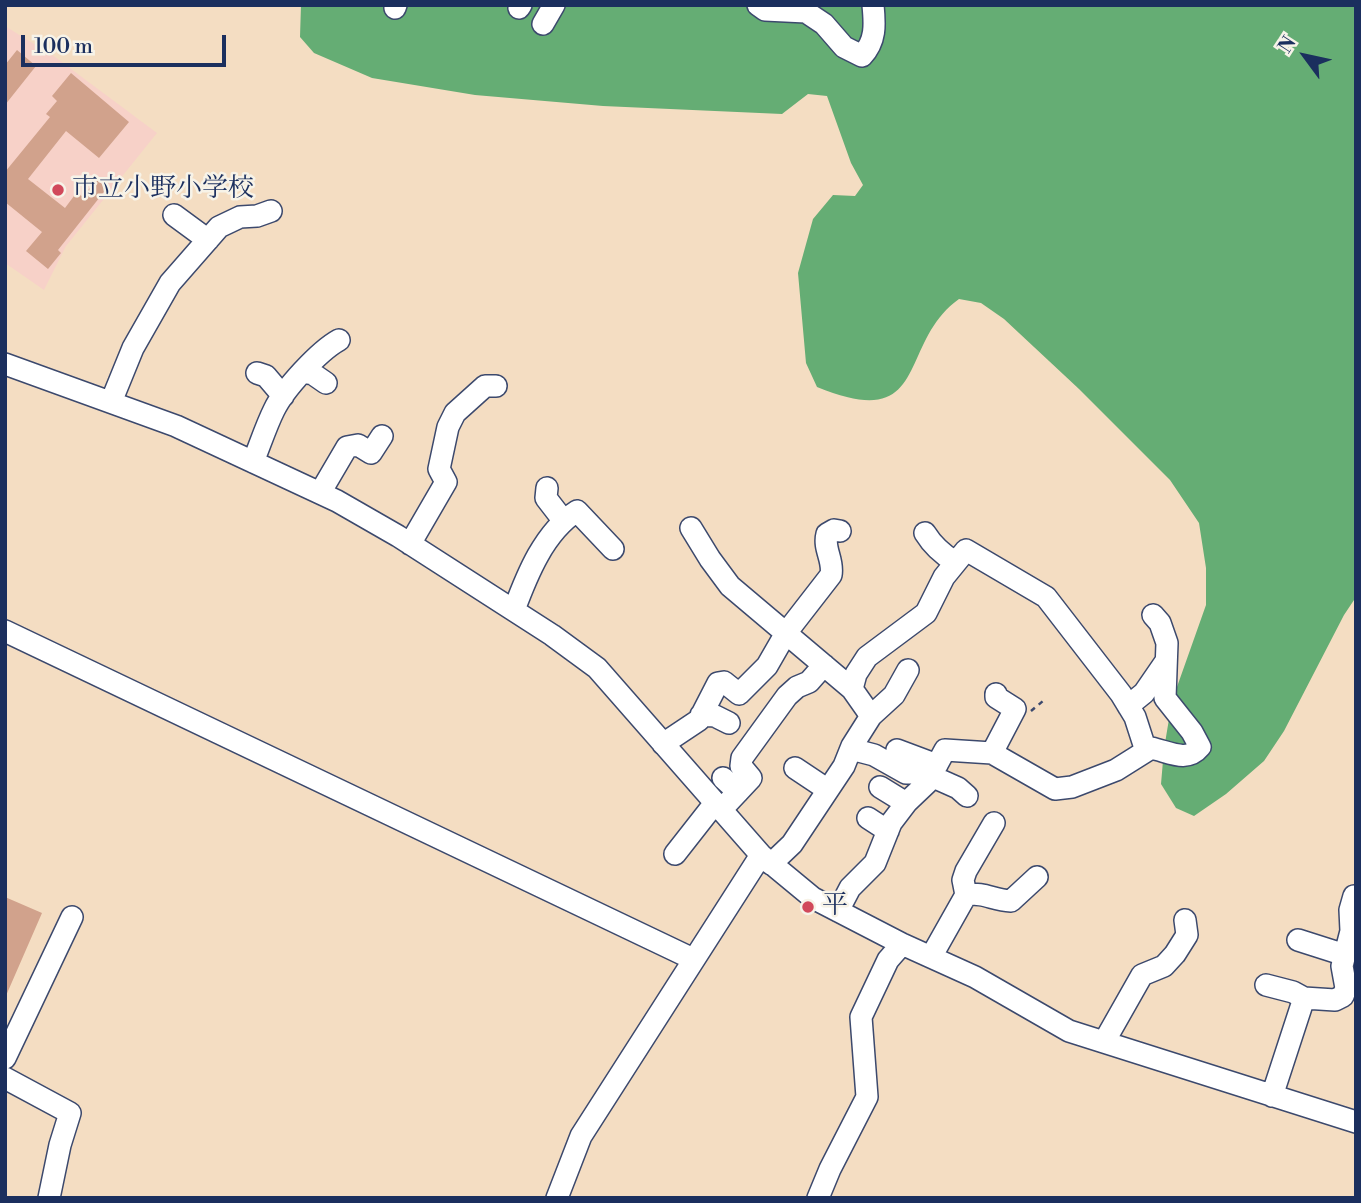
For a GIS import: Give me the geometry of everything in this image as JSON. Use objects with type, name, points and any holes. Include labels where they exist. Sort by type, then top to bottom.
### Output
[{"type":"street","points":[[543,24],[554,5]]},
{"type":"street","points":[[758,5],[765,10],[806,12],[824,24],[844,47],[862,56],[871,46],[875,25],[873,5]]},
{"type":"street","points":[[111,402],[133,348],[170,283],[219,227],[240,217],[257,216],[271,211]]},
{"type":"street","points":[[174,215],[208,240]]},
{"type":"street","points":[[253,462],[275,407],[302,372],[327,346],[339,340]]},
{"type":"street","points":[[7,369],[176,426],[320,493],[410,544],[514,610],[597,668],[766,860],[813,898],[902,944],[975,977],[1069,1031],[1356,1122]]},
{"type":"street","points":[[302,372],[313,374],[326,383]]},
{"type":"street","points":[[257,373],[266,376],[283,396]]},
{"type":"street","points":[[410,544],[446,482],[439,469],[447,427],[455,413],[485,386],[496,386]]},
{"type":"street","points":[[320,493],[347,447],[358,445],[372,453],[382,436]]},
{"type":"street","points":[[547,488],[546,498],[563,520]]},
{"type":"street","points":[[514,610],[531,565],[563,520],[578,511],[613,550]]},
{"type":"street","points":[[691,528],[709,559],[730,586],[852,689],[871,716]]},
{"type":"street","points":[[663,744],[699,720],[718,683],[724,682],[739,694],[767,666],[786,633],[831,575],[833,565],[825,543],[827,534],[834,530],[840,531]]},
{"type":"street","points":[[925,533],[942,554],[955,562]]},
{"type":"street","points":[[852,689],[856,674],[867,657],[926,613],[944,577],[966,550],[1046,597],[1128,706],[1135,717],[1146,751]]},
{"type":"street","points":[[838,911],[850,888],[875,863],[888,831],[905,803],[927,783],[931,767],[945,750],[992,753],[1055,789],[1072,788],[1116,770],[1151,748],[1186,757],[1194,754],[1200,747],[1192,732],[1165,698],[1167,643],[1160,623],[1153,615]]},
{"type":"street","points":[[5,631],[693,958]]},
{"type":"street","points":[[1128,706],[1144,693],[1166,661]]},
{"type":"street","points":[[675,855],[737,783],[743,758],[787,696],[797,687],[809,682],[824,665]]},
{"type":"street","points":[[767,666],[797,687]]},
{"type":"street","points":[[557,1198],[581,1136],[693,958],[766,860],[792,844],[844,766],[871,716],[894,695],[908,670]]},
{"type":"street","points":[[992,753],[1015,709],[996,697],[996,694]]},
{"type":"street","points":[[701,715],[715,716],[729,723]]},
{"type":"street","points":[[851,749],[874,755],[906,773],[931,767]]},
{"type":"street","points":[[897,750],[931,767],[967,796]]},
{"type":"street","points":[[794,768],[828,790]]},
{"type":"street","points":[[880,788],[905,803]]},
{"type":"street","points":[[868,818],[888,831]]},
{"type":"street","points":[[931,957],[966,895],[963,880],[965,871],[994,823]]},
{"type":"street","points":[[966,895],[979,893],[996,900],[1011,901],[1037,877]]},
{"type":"street","points":[[1266,985],[1293,992],[1304,998],[1335,1000],[1343,996],[1346,988],[1342,966],[1353,931],[1350,910],[1353,896]]},
{"type":"street","points":[[5,1058],[72,918]]},
{"type":"street","points":[[1104,1042],[1142,975],[1164,965],[1175,954],[1186,935],[1185,920]]},
{"type":"street","points":[[1298,940],[1345,955]]},
{"type":"street","points":[[818,1198],[867,1097],[861,1017],[888,960],[902,944]]},
{"type":"street","points":[[1272,1096],[1304,998]]},
{"type":"street","points":[[5,1078],[70,1113],[49,1198]]},
{"type":"shaded area","name":"市立小野小学校","points":[[5,26],[55,57],[157,133],[66,246],[44,290],[5,263]]},
{"type":"green space","points":[[301,5],[1356,5],[1356,597],[1284,731],[1264,761],[1226,794],[1194,816],[1176,808],[1161,784],[1172,701],[1206,605],[1206,568],[1199,523],[1170,480],[1004,319],[981,303],[959,299],[940,318],[926,338],[908,378],[896,392],[879,399],[854,399],[817,387],[806,363],[798,273],[813,219],[833,195],[855,196],[863,185],[851,163],[827,96],[808,94],[782,114],[603,106],[475,95],[372,78],[314,53],[300,37]]},
{"type":"building","points":[[17,50],[36,66],[5,105],[5,65]]},
{"type":"building","points":[[71,73],[129,122],[99,158],[66,131],[28,179],[65,208],[77,192],[83,197],[96,179],[107,188],[58,250],[61,253],[48,269],[26,251],[42,232],[5,202],[5,172],[50,117],[46,114],[57,101],[52,96]]},
{"type":"building","points":[[5,897],[42,913],[5,998]]},
{"type":"place","name":"市立小野小学校","points":[[58,190]]},
{"type":"place","name":"平","points":[[808,907]]}]
